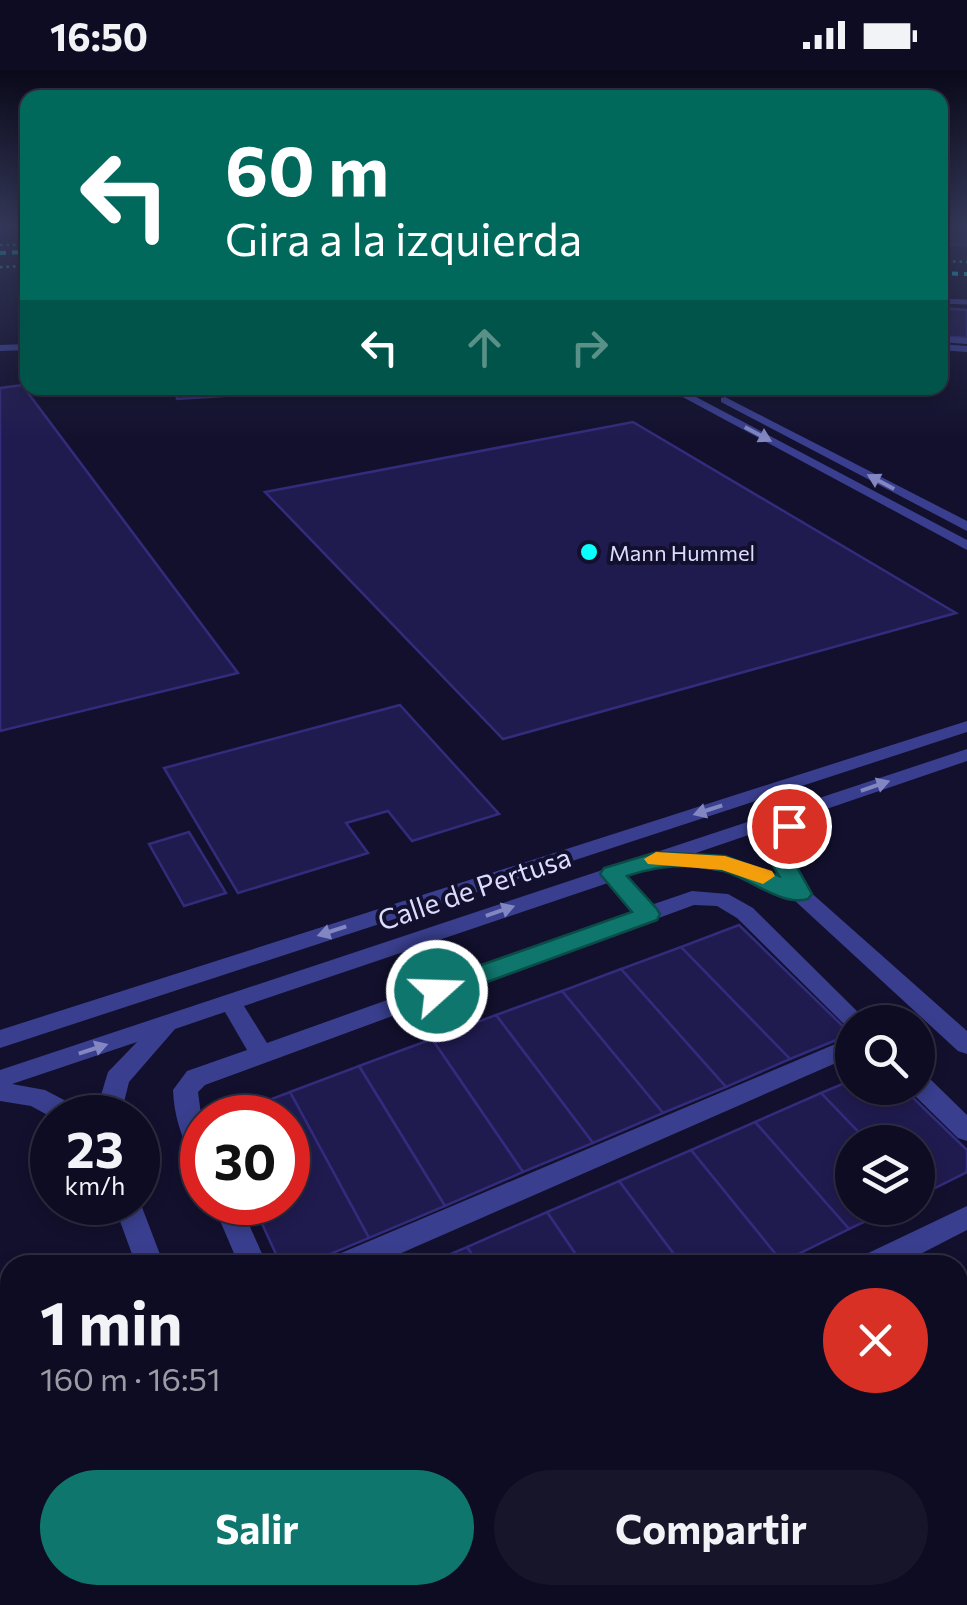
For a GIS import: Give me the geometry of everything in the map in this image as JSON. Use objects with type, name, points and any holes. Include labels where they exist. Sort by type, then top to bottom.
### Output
[{"type":"street","points":[[685,395],[967,546]]},
{"type":"street","points":[[713,395],[967,527]]},
{"type":"street","name":"Calle de Pertusa","points":[[0,1038],[967,726]]},
{"type":"street","name":"Calle de Pertusa","points":[[0,1080],[967,755]]},
{"type":"street","points":[[799,811],[782,848],[788,876],[800,894],[967,1046]]},
{"type":"street","points":[[657,859],[725,863],[800,894]]},
{"type":"street","points":[[612,874],[648,914]]},
{"type":"street","points":[[185,1095],[196,1078],[692,898],[720,899],[745,913],[839,1005]]},
{"type":"street","points":[[230,1002],[261,1054]]},
{"type":"street","points":[[113,1095],[117,1078],[170,1023]]},
{"type":"street","points":[[367,1255],[835,1053]]},
{"type":"street","points":[[0,1092],[30,1095]]},
{"type":"street","points":[[935,1099],[967,1131]]},
{"type":"street","points":[[892,1255],[967,1217]]},
{"type":"street","points":[[135,1225],[146,1255]]},
{"type":"street","points":[[235,1225],[249,1255]]},
{"type":"building","points":[[948,309],[967,310],[967,338],[948,337]]},
{"type":"building","points":[[20,385],[20,395],[30,395],[238,673],[0,731],[0,388]]},
{"type":"building","points":[[177,395],[240,395],[177,399]]},
{"type":"building","name":"Mann Hummel","points":[[633,422],[956,613],[503,739],[265,492]]},
{"type":"building","points":[[400,705],[499,814],[412,841],[388,811],[346,823],[368,853],[238,893],[164,768]]},
{"type":"building","points":[[189,832],[226,893],[184,906],[149,844]]},
{"type":"building","points":[[739,925],[835,1018],[835,1041],[790,1059],[681,947]]},
{"type":"building","points":[[681,947],[790,1059],[726,1087],[621,969]]},
{"type":"building","points":[[621,969],[726,1087],[663,1113],[562,991]]},
{"type":"building","points":[[562,991],[663,1113],[593,1143],[496,1015]]},
{"type":"building","points":[[496,1015],[593,1143],[523,1172],[432,1039]]},
{"type":"building","points":[[432,1039],[523,1172],[445,1206],[359,1066]]},
{"type":"building","points":[[359,1066],[445,1206],[369,1238],[310,1129],[310,1095],[290,1092]]},
{"type":"building","points":[[835,1087],[835,1105],[921,1105],[967,1150],[967,1172],[935,1188],[935,1125],[852,1125],[821,1093]]},
{"type":"building","points":[[821,1093],[852,1125],[835,1125],[835,1213],[755,1122]]},
{"type":"building","points":[[755,1122],[835,1213],[835,1225],[849,1229],[796,1255],[776,1255],[691,1150]]},
{"type":"building","points":[[310,1129],[369,1238],[328,1255],[276,1255],[263,1225],[310,1225]]},
{"type":"building","points":[[691,1150],[776,1255],[674,1255],[619,1181]]},
{"type":"building","points":[[619,1181],[674,1255],[576,1255],[547,1212]]},
{"type":"building","points":[[547,1212],[576,1255],[472,1255],[467,1247]]},
{"type":"building","points":[[467,1247],[472,1255],[448,1255]]},
{"type":"slow traffic","points":[[656,859],[725,863],[763,876]]},
{"type":"place","name":"Mann Hummel","points":[[589,552]]},
{"type":"route","points":[[437,991],[648,914],[612,874],[657,859],[725,863],[748,869],[800,894],[783,862],[782,848],[789,826]]}]
